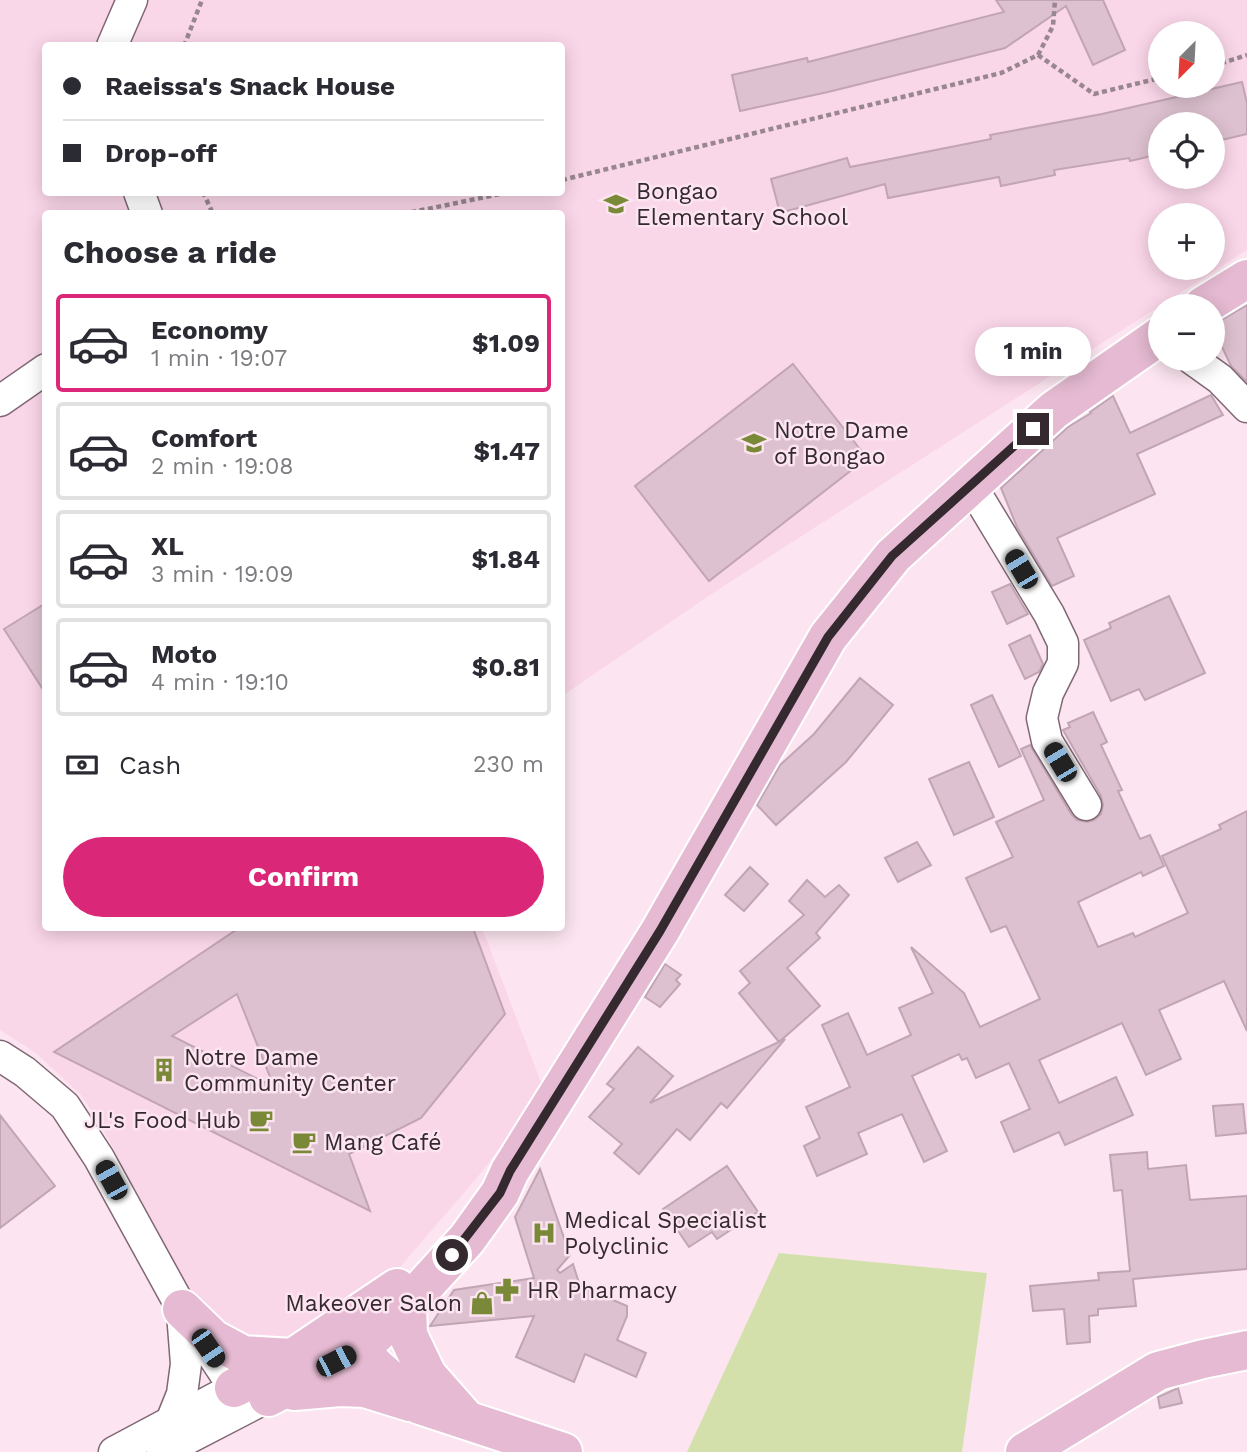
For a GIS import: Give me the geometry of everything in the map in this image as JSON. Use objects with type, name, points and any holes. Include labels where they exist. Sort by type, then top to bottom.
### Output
[{"type":"main road","points":[[1223,294],[1247,279]]},
{"type":"main road","points":[[251,1392],[407,1305],[467,1239],[500,1193],[510,1171],[660,931],[828,637],[892,556],[1054,410],[1148,349]]},
{"type":"main road","points":[[251,1392],[293,1358],[348,1339],[478,1199],[510,1171]]},
{"type":"main road","points":[[407,1305],[408,1335],[428,1375],[467,1420]]},
{"type":"main road","points":[[182,1309],[214,1339],[243,1355],[293,1358]]},
{"type":"main road","points":[[348,1339],[420,1405]]},
{"type":"main road","points":[[1025,1452],[1158,1371],[1247,1350]]},
{"type":"main road","points":[[251,1392],[365,1388],[563,1452]]},
{"type":"street","points":[[114,42],[132,0]]},
{"type":"street","points":[[1209,371],[1247,407]]},
{"type":"street","points":[[0,401],[42,372]]},
{"type":"street","points":[[971,485],[1049,614],[1063,643],[1063,663],[1048,693],[1042,718],[1047,741],[1086,805]]},
{"type":"street","points":[[0,1056],[25,1072],[65,1106],[99,1158],[182,1309],[251,1392],[162,1452]]},
{"type":"street","points":[[182,1309],[186,1364],[183,1437]]},
{"type":"street","points":[[114,1452],[183,1437]]},
{"type":"path","points":[[186,42],[202,0]]},
{"type":"path","points":[[565,179],[1001,73],[1038,55],[1053,26],[1055,0]]},
{"type":"path","points":[[1038,55],[1094,94],[1148,81]]},
{"type":"path","points":[[1225,62],[1247,55]]},
{"type":"path","points":[[422,210],[491,196]]},
{"type":"shaded area","points":[[0,0],[1247,0],[1247,250],[1225,264],[1225,203],[1148,203],[1148,280],[1200,280],[1178,294],[1148,294],[1148,314],[716,591],[565,694],[565,210],[42,210],[42,931],[483,931],[544,1090],[481,1173],[400,1267],[349,1308],[298,1336],[274,1342],[252,1339],[227,1329],[204,1311],[190,1291],[99,1122],[81,1095],[36,1053],[0,1030]]},
{"type":"green space","points":[[779,1253],[987,1273],[962,1452],[687,1452]]},
{"type":"building","points":[[996,0],[1103,0],[1125,50],[1093,65],[1066,6],[1005,48],[740,111],[732,75],[807,58],[808,62],[1004,12]]},
{"type":"building","points":[[1242,82],[1247,103],[1247,134],[1225,139],[1225,112],[1148,112],[1148,157],[1130,161],[1129,158],[1054,170],[1055,175],[1001,186],[999,177],[888,198],[885,184],[780,213],[771,179],[847,158],[850,167],[991,139],[990,135],[1172,98],[1225,98],[1225,86]]},
{"type":"building","points":[[1247,305],[1247,382],[1231,366],[1225,353],[1225,318]]},
{"type":"building","points":[[793,364],[867,458],[709,581],[635,486]]},
{"type":"building","points":[[1211,395],[1223,415],[1137,454],[1155,494],[1057,538],[1074,576],[1052,586],[1017,527],[1001,488],[1068,427],[1113,396],[1130,433]]},
{"type":"building","points":[[1010,584],[1028,614],[1007,624],[992,592]]},
{"type":"building","points":[[1169,596],[1205,673],[1145,700],[1139,689],[1111,701],[1084,640],[1111,628],[1109,623]]},
{"type":"building","points":[[42,605],[42,688],[4,629]]},
{"type":"building","points":[[1030,635],[1043,664],[1039,672],[1025,679],[1009,645]]},
{"type":"building","points":[[860,678],[893,705],[846,762],[776,825],[757,805],[780,765],[814,734]]},
{"type":"building","points":[[992,695],[1021,756],[999,767],[971,705]]},
{"type":"building","points":[[1093,712],[1107,742],[1101,745],[1122,790],[1118,791],[1140,839],[1150,835],[1164,866],[1143,876],[1141,872],[1078,902],[1098,947],[1133,933],[1135,937],[1188,913],[1162,856],[1221,829],[1219,825],[1247,811],[1247,1031],[1224,981],[1159,1010],[1181,1059],[1146,1075],[1122,1023],[1039,1060],[1059,1103],[1116,1077],[1133,1115],[1065,1145],[1059,1132],[1014,1152],[1001,1122],[1030,1109],[1009,1063],[976,1078],[967,1058],[962,1060],[959,1054],[912,1076],[947,1151],[924,1162],[902,1114],[858,1133],[867,1154],[817,1176],[804,1146],[820,1138],[806,1107],[850,1087],[822,1025],[848,1013],[867,1055],[911,1035],[899,1008],[933,993],[911,947],[964,993],[980,1027],[1040,999],[1006,926],[991,932],[966,878],[1013,857],[996,822],[1044,800],[1021,749],[1030,745],[1077,820],[1087,822],[1101,814],[1101,796],[1063,730],[1070,727],[1068,723]]},
{"type":"building","points":[[969,762],[994,817],[954,835],[929,779]]},
{"type":"building","points":[[917,842],[931,865],[898,882],[885,858]]},
{"type":"building","points":[[750,867],[768,884],[744,911],[725,895]]},
{"type":"building","points":[[807,880],[825,897],[839,885],[849,895],[816,933],[820,938],[787,968],[820,1006],[779,1042],[739,993],[750,983],[740,971],[804,915],[789,901]]},
{"type":"building","points":[[235,931],[474,931],[505,1014],[421,1118],[349,1154],[370,1211],[54,1052]],"holes":[[[237,994],[274,1087],[172,1036]]]},
{"type":"building","points":[[665,964],[681,975],[676,980],[680,984],[660,1007],[645,997]]},
{"type":"building","points":[[785,1039],[727,1108],[721,1103],[690,1140],[677,1129],[639,1174],[614,1153],[622,1144],[589,1117],[614,1089],[607,1084],[638,1047],[673,1076],[650,1103]]},
{"type":"building","points":[[1243,1104],[1246,1133],[1216,1136],[1213,1106]]},
{"type":"building","points":[[0,1115],[55,1186],[0,1228]]},
{"type":"building","points":[[1147,1152],[1148,1169],[1186,1165],[1190,1200],[1247,1196],[1247,1269],[1133,1279],[1136,1306],[1098,1309],[1098,1315],[1089,1316],[1090,1342],[1067,1344],[1064,1309],[1033,1311],[1030,1286],[1099,1280],[1098,1273],[1130,1271],[1122,1190],[1114,1191],[1110,1155]]},
{"type":"building","points":[[727,1166],[758,1212],[717,1239],[712,1232],[689,1247],[663,1209]]},
{"type":"building","points":[[540,1169],[570,1255],[557,1270],[560,1273],[573,1264],[580,1286],[627,1306],[627,1316],[617,1340],[646,1353],[636,1377],[585,1354],[574,1382],[516,1357],[534,1316],[430,1326],[454,1290],[534,1278],[515,1217]]},
{"type":"building","points":[[1178,1388],[1182,1403],[1160,1408],[1158,1397]]},
{"type":"place","name":"Bongao Elementary School","points":[[616,204]]},
{"type":"place","name":"Notre Dame of Bongao","points":[[754,443]]},
{"type":"place","name":"Notre Dame Community Center","points":[[164,1070]]},
{"type":"place","name":"JL's Food Hub","points":[[261,1120]]},
{"type":"place","name":"Mang Café","points":[[304,1142]]},
{"type":"place","name":"Medical Specialist Polyclinic","points":[[544,1233]]},
{"type":"place","name":"HR Pharmacy","points":[[507,1290]]},
{"type":"place","name":"Makeover Salon","points":[[482,1303]]},
{"type":"route","points":[[452,1255],[500,1193],[510,1171],[660,931],[828,637],[892,556],[1033,429]]}]
